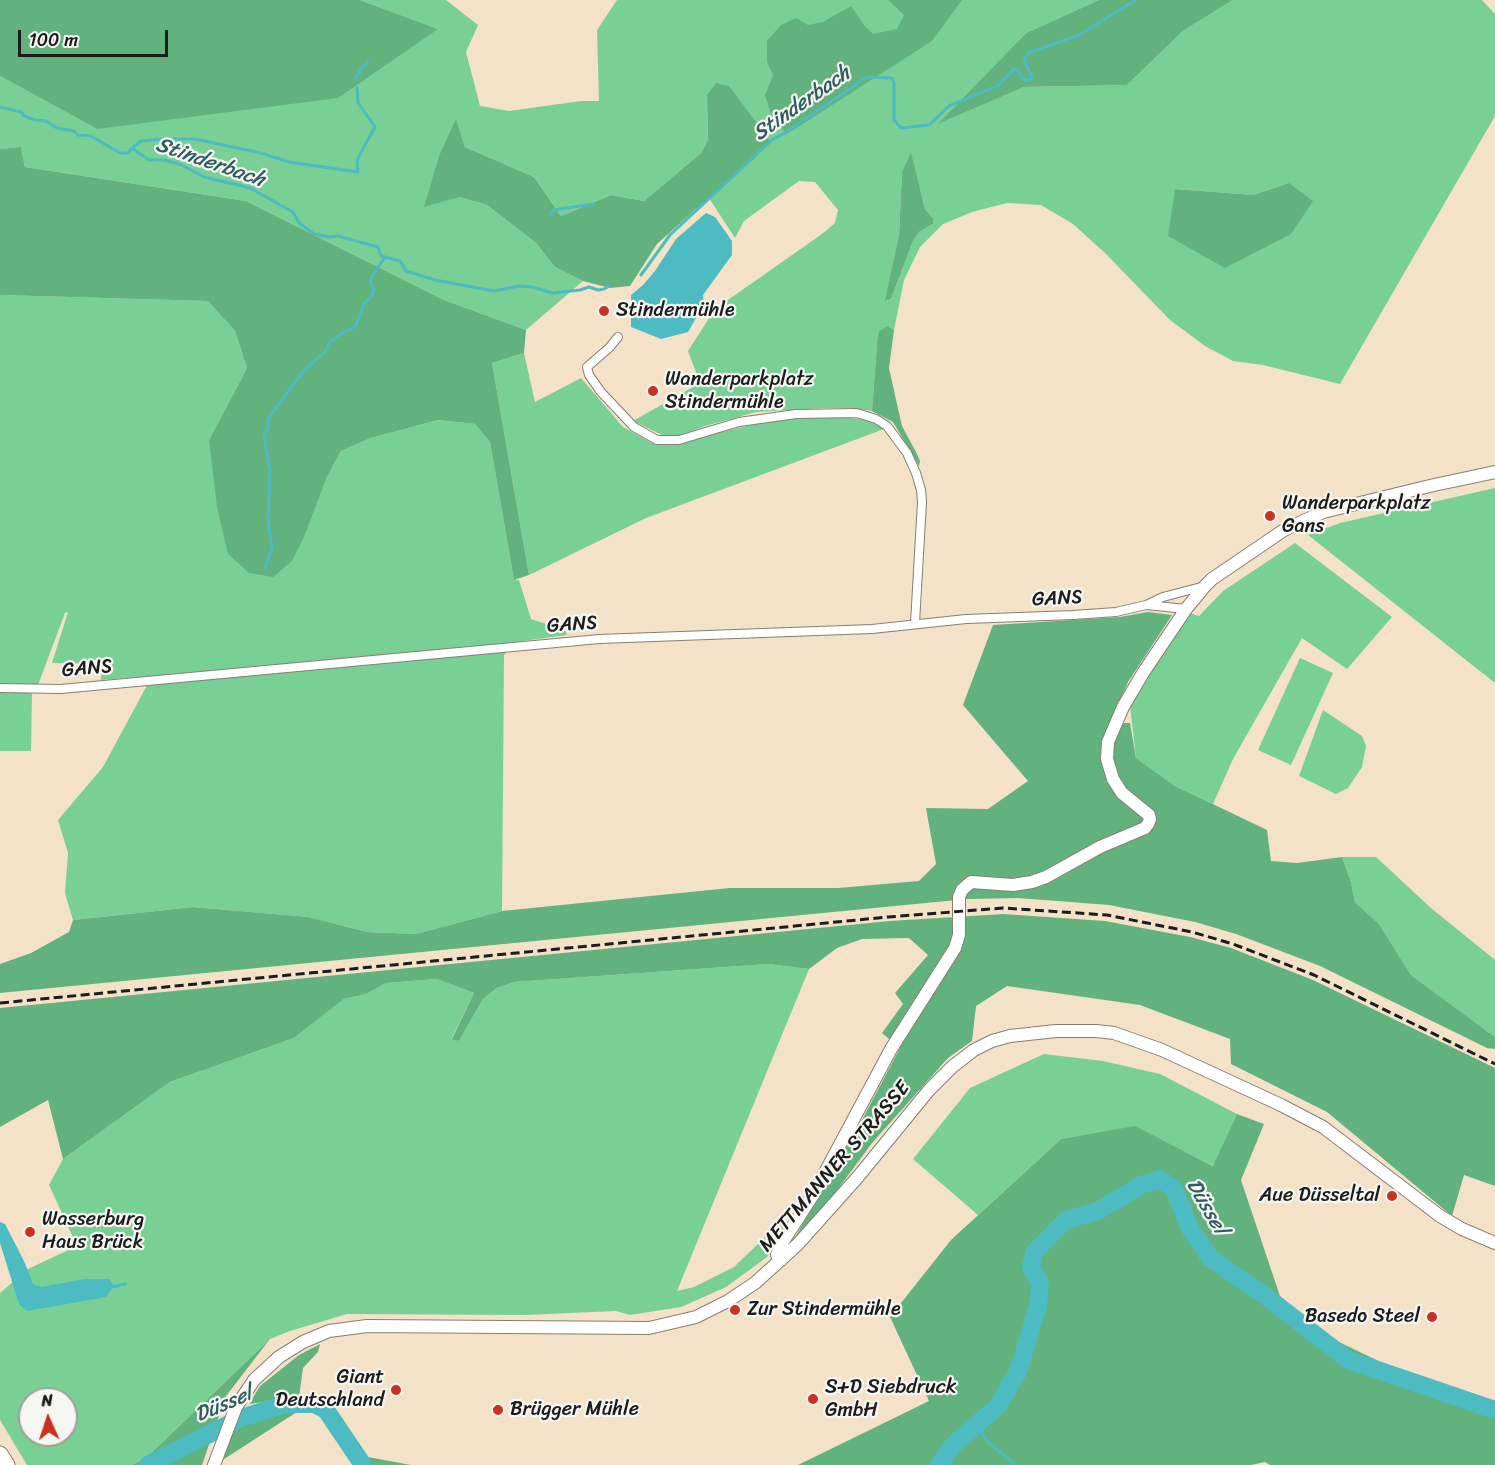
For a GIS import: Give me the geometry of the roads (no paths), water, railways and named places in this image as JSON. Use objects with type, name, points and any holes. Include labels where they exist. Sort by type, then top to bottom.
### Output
[{"type":"highway","points":[[0,1454],[7,1465]]},
{"type":"main road","points":[[782,1260],[777,1255],[780,1246],[813,1195],[891,1048],[956,948],[959,935],[959,897],[962,890],[971,882],[1013,885],[1032,882],[1145,828],[1148,824],[1149,815],[1122,794],[1113,779],[1107,759],[1108,742],[1123,707],[1186,609],[1204,586],[1284,530],[1323,512],[1495,471]]},
{"type":"main road","name":"METTMANNER STRASSE","points":[[214,1465],[236,1407],[254,1380],[279,1357],[303,1342],[329,1331],[367,1326],[649,1328],[696,1317],[728,1301],[755,1283],[782,1260],[857,1178],[929,1090],[952,1067],[974,1050],[992,1041],[1019,1035],[1056,1030],[1114,1033],[1140,1041],[1281,1105],[1323,1127],[1440,1216],[1462,1230],[1495,1243]]},
{"type":"street","points":[[618,337],[587,367],[589,375],[601,392],[634,427],[657,440],[679,440],[739,422],[796,414],[857,412],[876,418],[887,426],[906,453],[916,472],[921,490],[915,623]]},
{"type":"street","name":"GANS","points":[[0,688],[61,688],[599,639],[872,629],[966,619],[1116,612],[1204,586]]},
{"type":"street","name":"GANS","points":[[1146,605],[1186,609]]},
{"type":"water","points":[[706,213],[715,217],[732,241],[732,255],[703,295],[704,304],[688,332],[661,339],[631,327],[631,295],[655,271],[676,239]]},
{"type":"water","points":[[0,1222],[5,1224],[33,1284],[42,1287],[84,1279],[109,1279],[114,1286],[106,1297],[27,1311],[19,1304],[0,1243]]},
{"type":"waterway","name":"Stinderbach","points":[[641,275],[670,235],[773,139],[867,77],[892,78],[894,120],[901,128],[929,125],[949,106],[999,85],[1014,69],[1019,71],[1021,78],[1031,79],[1024,61],[1028,53],[1079,35],[1136,0]]},
{"type":"waterway","points":[[356,78],[368,62]]},
{"type":"waterway","points":[[132,148],[141,141],[195,139],[261,153],[289,162],[358,172],[357,162],[360,154],[375,127],[358,103],[357,88]]},
{"type":"waterway","name":"Stinderbach","points":[[0,107],[21,112],[24,116],[35,120],[46,121],[57,128],[74,131],[78,135],[91,136],[120,153],[128,153],[132,148],[149,160],[164,160],[182,165],[204,177],[250,188],[293,212],[299,223],[314,234],[338,236],[378,247],[381,256],[400,261],[406,271],[435,280],[494,291],[519,286],[552,293],[589,287],[598,290],[609,286]]},
{"type":"waterway","points":[[550,214],[559,209],[594,204]]},
{"type":"waterway","points":[[265,567],[272,548],[268,521],[270,470],[264,436],[268,428],[268,419],[304,370],[325,352],[329,343],[356,326],[363,305],[374,290],[371,278],[385,257]]},
{"type":"waterway","name":"Düssel","points":[[939,1465],[953,1445],[997,1407],[1018,1372],[1038,1306],[1040,1284],[1031,1267],[1035,1251],[1066,1220],[1098,1211],[1141,1185],[1160,1179],[1174,1189],[1189,1227],[1210,1258],[1264,1295],[1348,1360],[1495,1410]]},
{"type":"waterway","points":[[112,1287],[125,1284]]},
{"type":"waterway","name":"Düssel","points":[[148,1465],[241,1418],[285,1404],[315,1404],[326,1410],[363,1465]]},
{"type":"waterway","points":[[976,1425],[989,1443],[1016,1465]]},
{"type":"railway","points":[[0,1003],[888,917],[1003,908],[1107,915],[1192,932],[1233,944],[1314,975],[1495,1064]]},
{"type":"place","name":"Stindermühle","points":[[604,311]]},
{"type":"place","name":"Wanderparkplatz Stindermühle","points":[[653,391]]},
{"type":"place","name":"Wanderparkplatz Gans","points":[[1270,516]]},
{"type":"place","name":"Aue Düsseltal","points":[[1392,1196]]},
{"type":"place","name":"Wasserburg Haus Brück","points":[[30,1232]]},
{"type":"place","name":"Zur Stindermühle","points":[[735,1310]]},
{"type":"place","name":"Basedo Steel","points":[[1432,1317]]},
{"type":"place","name":"Giant Deutschland","points":[[396,1390]]},
{"type":"place","name":"S+D Siebdruck GmbH","points":[[813,1399]]},
{"type":"place","name":"Brügger Mühle","points":[[498,1410]]}]
